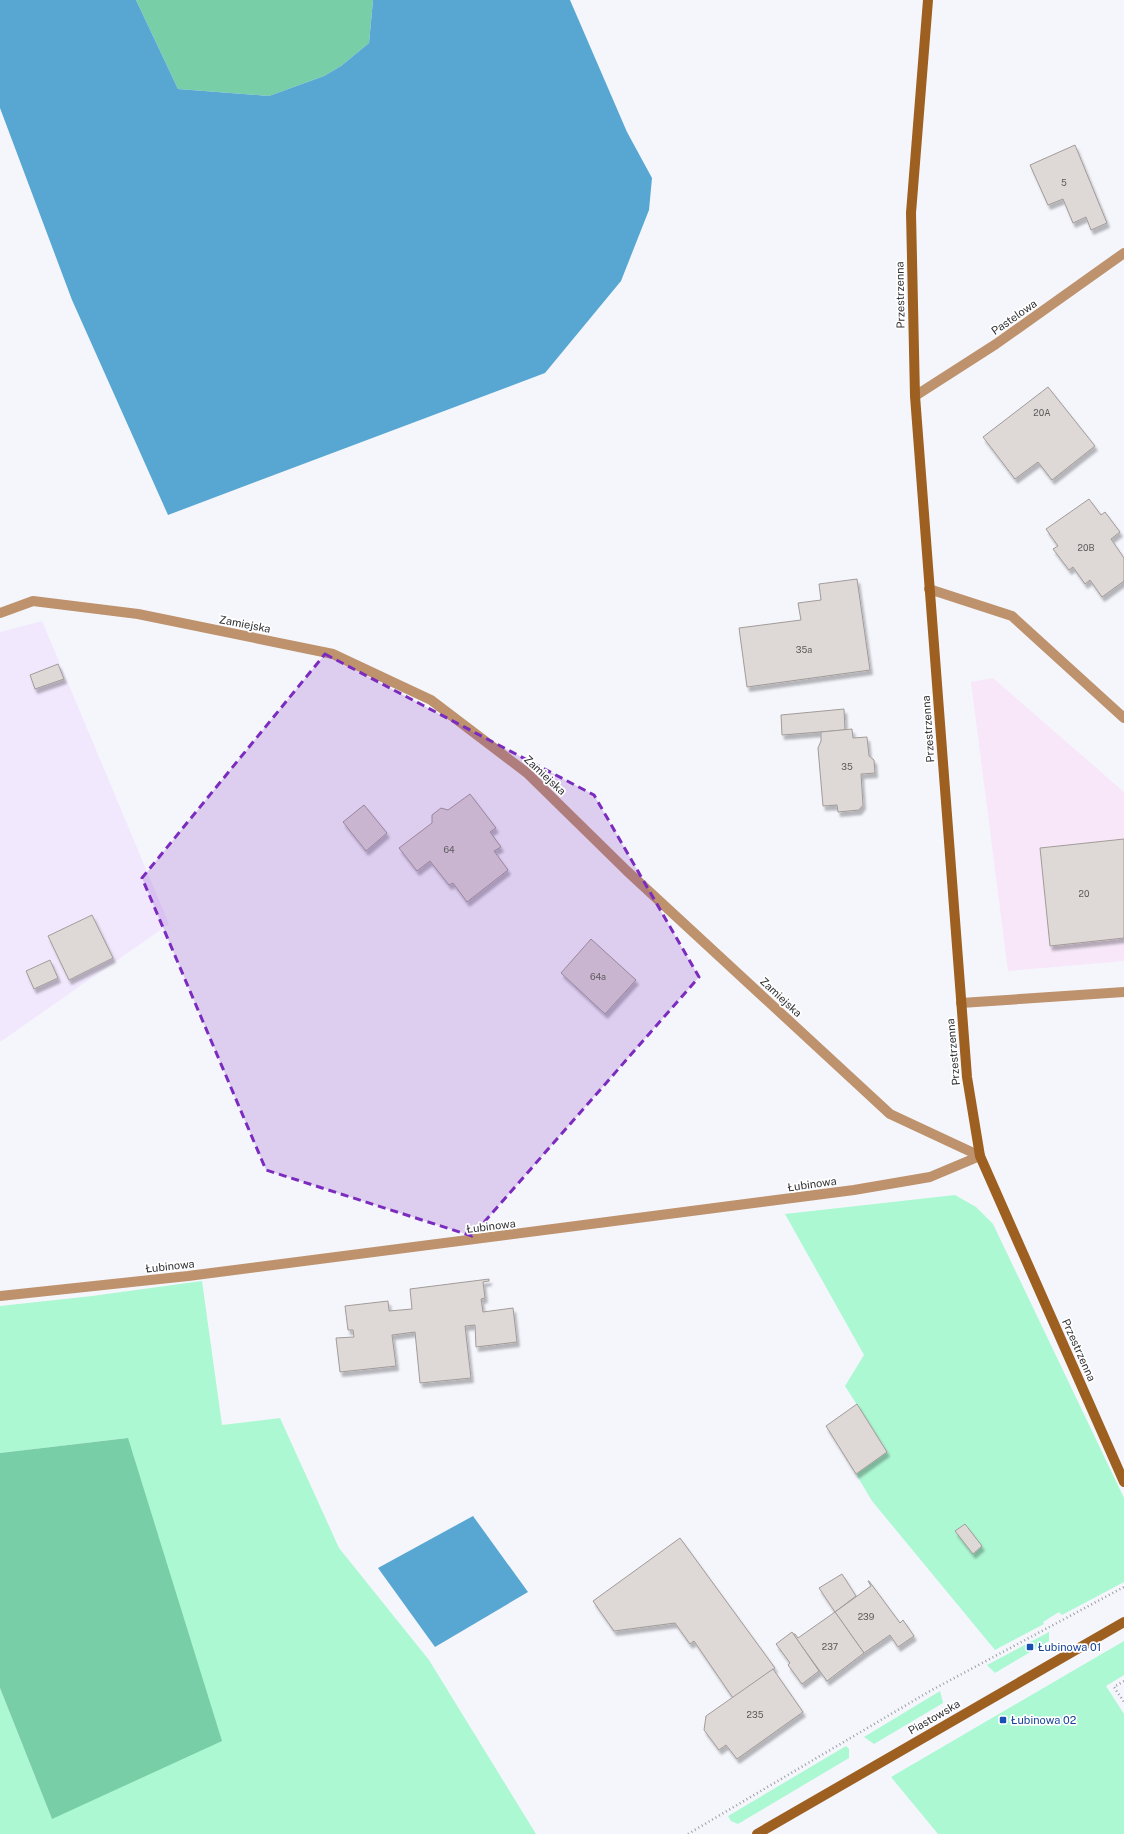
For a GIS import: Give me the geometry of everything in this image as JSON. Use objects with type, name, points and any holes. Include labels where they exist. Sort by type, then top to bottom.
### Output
[{"type":"street","name":"Przestrzenna","points":[[928,0],[911,213],[914,396],[967,1077],[980,1156],[1124,1482]]},
{"type":"street","name":"Pastelowa","points":[[914,396],[996,344],[1124,253]]},
{"type":"street","points":[[930,589],[1012,616],[1124,718]]},
{"type":"street","name":"Zamiejska","points":[[0,612],[33,601],[138,614],[333,654],[431,700],[527,773],[627,871],[890,1114],[980,1156]]},
{"type":"street","points":[[961,1003],[1124,992]]},
{"type":"street","name":"Łubinowa","points":[[0,1296],[204,1274],[854,1190],[930,1177],[980,1156]]},
{"type":"street","name":"Piastowska","points":[[757,1834],[1124,1622]]},
{"type":"path","points":[[688,1834],[930,1691],[1124,1587]]},
{"type":"path","points":[[1124,1681],[1114,1686],[1124,1702]]},
{"type":"highlighted area","points":[[325,654],[594,795],[699,977],[472,1236],[266,1170],[142,878]]},
{"type":"shaded area","points":[[42,621],[169,924],[0,1042],[0,632]]},
{"type":"shaded area","points":[[993,678],[1124,792],[1124,961],[1008,971],[971,682]]},
{"type":"green space","points":[[136,0],[373,0],[369,43],[341,66],[324,76],[269,96],[178,89]]},
{"type":"green space","points":[[955,1195],[976,1207],[993,1224],[1124,1498],[1124,1582],[1062,1615],[1059,1612],[1043,1622],[1044,1624],[995,1650],[872,1501],[856,1474],[887,1452],[845,1386],[864,1355],[785,1214]]},
{"type":"green space","points":[[202,1281],[222,1425],[280,1418],[339,1548],[429,1660],[536,1834],[0,1834],[0,1688],[52,1819],[128,1438],[0,1453],[0,1306],[92,1296]]},
{"type":"green space","points":[[128,1438],[222,1741],[52,1819],[0,1688],[0,1453]]},
{"type":"green space","points":[[1049,1632],[1049,1641],[995,1673],[987,1665]]},
{"type":"green space","points":[[1124,1641],[1124,1675],[1106,1686],[1124,1714],[1124,1834],[938,1834],[891,1777]]},
{"type":"green space","points":[[940,1691],[943,1703],[874,1744],[864,1737]]},
{"type":"green space","points":[[846,1746],[849,1749],[849,1758],[738,1824],[731,1821],[728,1816]]},
{"type":"water","points":[[0,0],[136,0],[178,89],[269,96],[324,76],[341,66],[369,43],[373,0],[570,0],[627,132],[652,178],[649,210],[621,281],[545,373],[168,515],[72,300],[0,108]]},
{"type":"water","points":[[473,1516],[528,1592],[435,1647],[378,1568]]},
{"type":"building","points":[[1075,145],[1107,223],[1091,230],[1086,217],[1073,223],[1063,199],[1048,205],[1030,165]]},
{"type":"building","points":[[1048,387],[1095,446],[1052,480],[1038,462],[1015,479],[983,437]]},
{"type":"building","points":[[1089,499],[1101,515],[1105,512],[1120,532],[1111,539],[1124,558],[1124,581],[1102,597],[1090,580],[1085,584],[1073,567],[1069,570],[1053,549],[1058,546],[1046,529]]},
{"type":"building","points":[[857,579],[870,670],[747,687],[739,628],[801,620],[798,603],[821,600],[819,584]]},
{"type":"building","points":[[58,664],[64,679],[35,689],[30,675]]},
{"type":"building","points":[[844,709],[845,730],[782,735],[781,715]]},
{"type":"building","points":[[852,729],[853,738],[867,737],[869,756],[874,760],[875,773],[861,774],[863,805],[859,810],[838,812],[837,805],[823,806],[818,748],[821,741],[821,732]]},
{"type":"building","points":[[470,794],[496,828],[490,832],[501,847],[494,851],[508,870],[467,902],[453,883],[449,885],[430,861],[417,871],[399,848],[432,823],[432,815],[441,808],[448,810]]},
{"type":"building","points":[[364,805],[387,833],[366,851],[343,822]]},
{"type":"building","points":[[1124,839],[1124,938],[1050,946],[1040,848]]},
{"type":"building","points":[[92,915],[113,958],[69,980],[48,936]]},
{"type":"building","points":[[591,939],[636,980],[605,1014],[561,973]]},
{"type":"building","points":[[50,960],[58,978],[34,989],[26,971]]},
{"type":"building","points":[[489,1279],[489,1281],[483,1282],[485,1298],[481,1299],[483,1312],[513,1308],[517,1342],[476,1347],[475,1325],[465,1326],[471,1378],[420,1383],[415,1332],[392,1335],[396,1366],[340,1372],[336,1338],[354,1337],[353,1330],[348,1330],[345,1306],[388,1301],[389,1311],[412,1309],[410,1289]]},
{"type":"building","points":[[857,1404],[887,1452],[856,1474],[826,1426]]},
{"type":"building","points":[[965,1524],[982,1546],[973,1554],[955,1531]]},
{"type":"building","points":[[680,1538],[775,1668],[733,1698],[694,1641],[690,1644],[675,1623],[614,1631],[593,1601]]},
{"type":"building","points":[[842,1574],[856,1596],[835,1612],[819,1588]]},
{"type":"building","points":[[868,1581],[900,1623],[903,1620],[914,1636],[898,1647],[890,1635],[864,1653],[835,1612],[871,1586]]},
{"type":"building","points":[[835,1612],[864,1653],[827,1681],[793,1634],[795,1634],[798,1638]]},
{"type":"building","points":[[792,1632],[819,1671],[802,1684],[788,1665],[790,1663],[776,1644]]},
{"type":"building","points":[[773,1669],[803,1712],[737,1759],[726,1745],[719,1750],[704,1730],[706,1716]]},
{"type":"place","name":"Łubinowa 01","points":[[1030,1647]]},
{"type":"place","name":"Łubinowa 02","points":[[1003,1720]]}]
